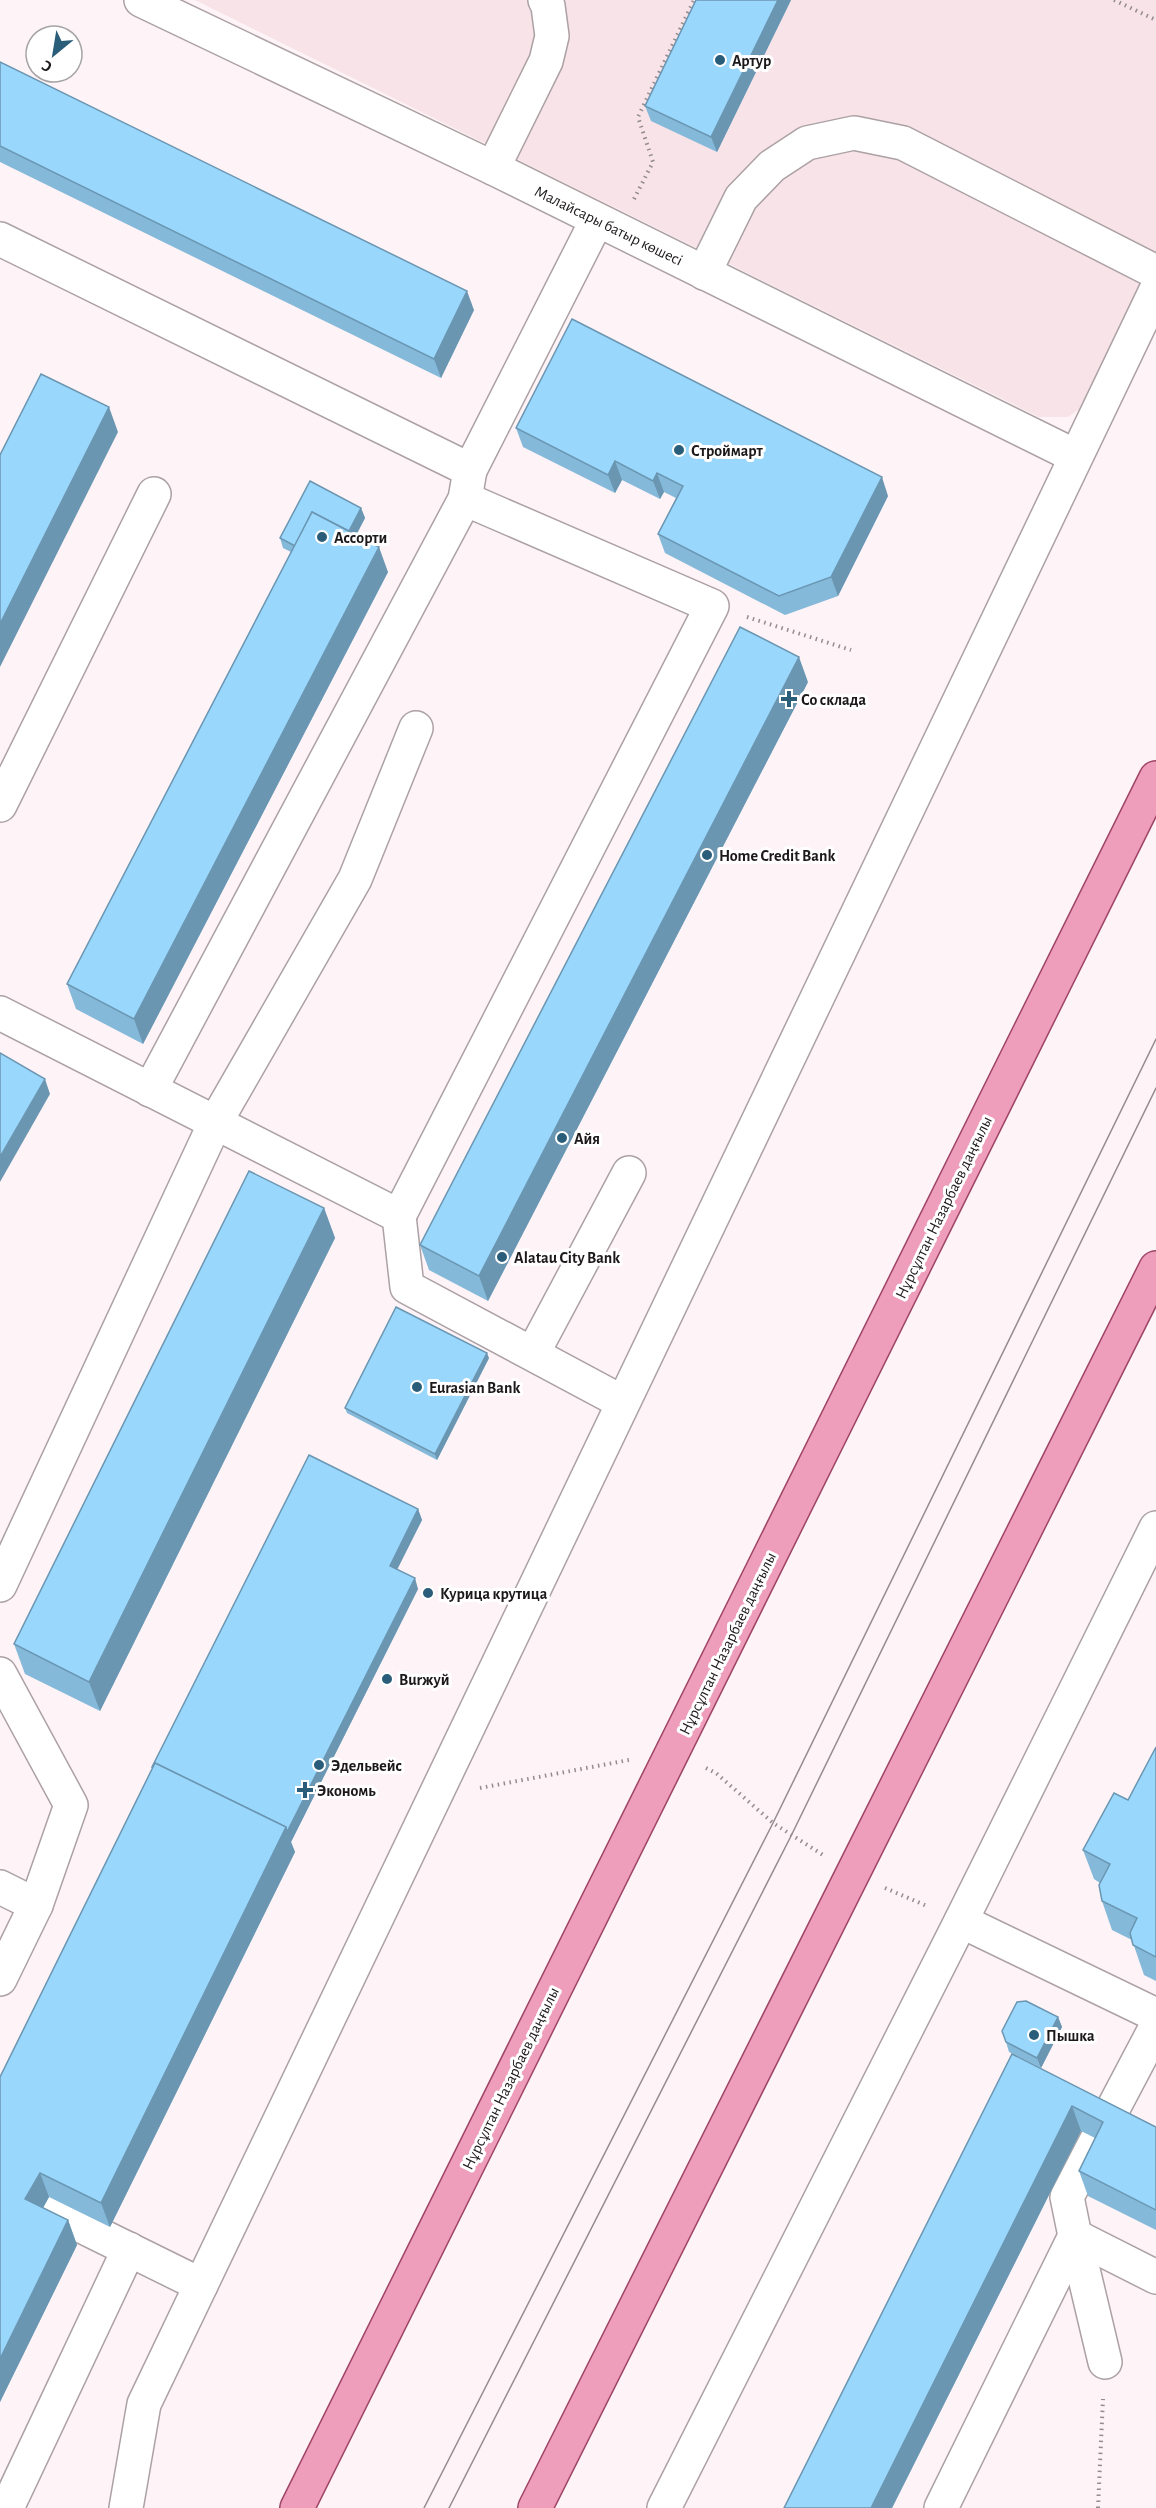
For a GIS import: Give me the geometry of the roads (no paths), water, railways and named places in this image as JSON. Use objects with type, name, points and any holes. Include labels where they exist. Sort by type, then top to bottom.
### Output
[{"type":"main road","name":"Нұрсұлтан Назарбаев даңғылы","points":[[297,2508],[1156,778]]},
{"type":"main road","points":[[536,2508],[1156,1268]]},
{"type":"street","name":"Малайсары батыр көшесі","points":[[141,0],[608,224],[1075,456]]},
{"type":"street","points":[[493,168],[546,61],[552,36],[545,0]]},
{"type":"street","points":[[704,273],[741,198],[771,166],[807,143],[854,134],[903,143],[1156,272]]},
{"type":"street","points":[[150,1090],[608,224]]},
{"type":"street","points":[[0,239],[468,485],[712,606],[399,1216],[406,1287],[622,1402]]},
{"type":"street","points":[[126,2508],[144,2404],[1156,290]]},
{"type":"street","points":[[0,805],[154,494]]},
{"type":"street","points":[[0,1585],[214,1123],[355,879],[416,728]]},
{"type":"street","points":[[0,1013],[399,1216]]},
{"type":"street","points":[[533,1353],[628,1173]]},
{"type":"street","points":[[664,2508],[961,1921],[1156,1528]]},
{"type":"street","points":[[0,1674],[71,1805],[36,1905],[0,1979]]},
{"type":"street","points":[[0,1887],[36,1905]]},
{"type":"street","points":[[961,1921],[1156,2015]]},
{"type":"street","points":[[1105,2362],[1067,2197],[1156,2027]]},
{"type":"street","points":[[43,2207],[201,2284]]},
{"type":"street","points":[[1075,2236],[1156,2277]]},
{"type":"street","points":[[941,2508],[1075,2236]]},
{"type":"street","points":[[7,2508],[129,2249]]},
{"type":"tram line","points":[[424,2508],[773,1823],[1156,1039]]},
{"type":"tram line","points":[[449,2508],[791,1836],[1156,1088]]},
{"type":"place","name":"Артур","points":[[720,60]]},
{"type":"place","name":"Строймарт","points":[[679,450]]},
{"type":"place","name":"Ассорти","points":[[322,537]]},
{"type":"place","name":"Со склада","points":[[789,699]]},
{"type":"place","name":"Home Credit Bank","points":[[707,855]]},
{"type":"place","name":"Айя","points":[[562,1138]]},
{"type":"place","name":"Alatau City Bank","points":[[502,1257]]},
{"type":"place","name":"Eurasian Bank","points":[[417,1387]]},
{"type":"place","name":"Курица крутица","points":[[428,1593]]},
{"type":"place","name":"Burжуй","points":[[387,1679]]},
{"type":"place","name":"Эдельвейс","points":[[319,1765]]},
{"type":"place","name":"Экономь","points":[[305,1790]]},
{"type":"place","name":"Пышка","points":[[1034,2035]]}]
